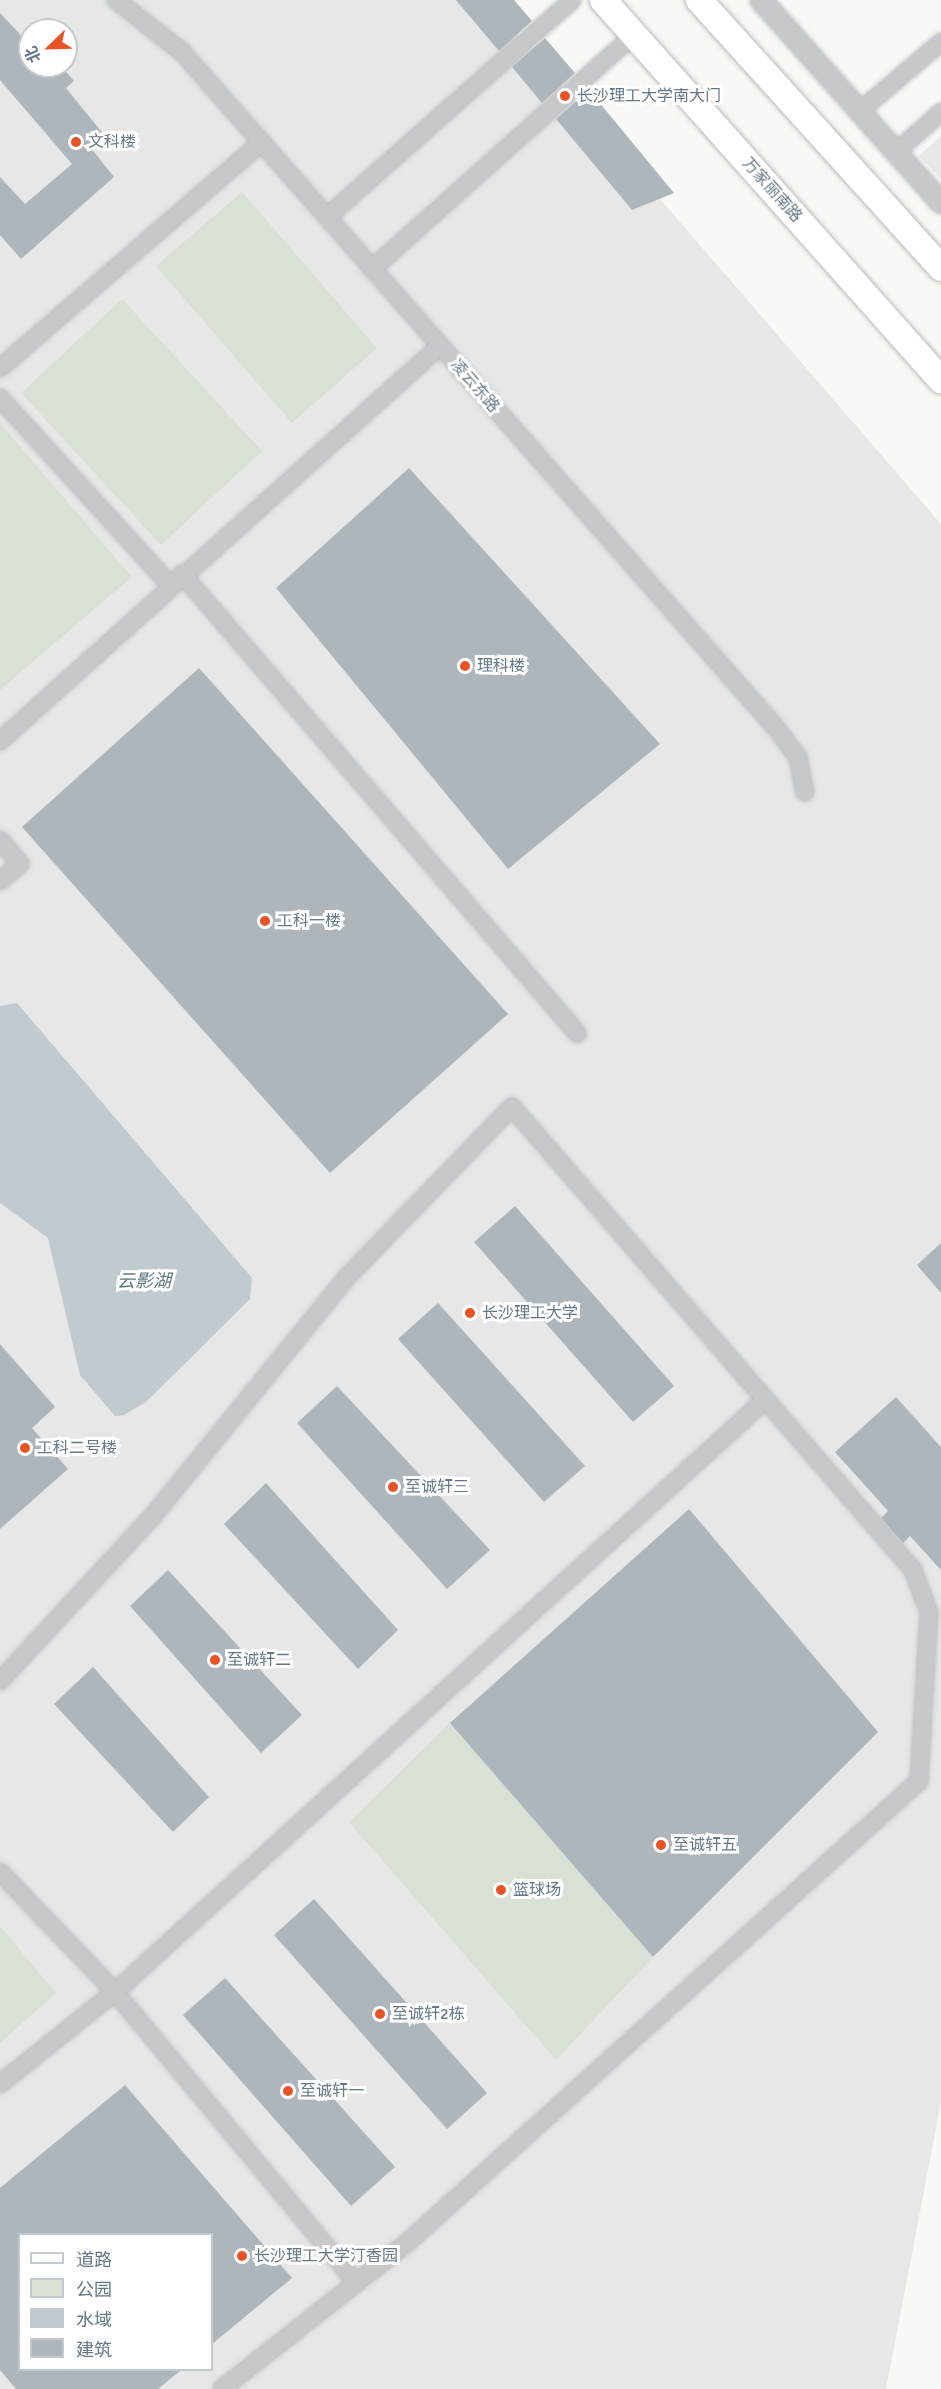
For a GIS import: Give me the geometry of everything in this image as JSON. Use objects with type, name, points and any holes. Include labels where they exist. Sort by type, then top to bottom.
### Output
[{"type":"main road","name":"万家丽南路","points":[[603,0],[941,380]]},
{"type":"main road","points":[[699,0],[941,268]]},
{"type":"street","name":"凌云东路","points":[[116,0],[183,52],[776,728],[798,757],[804,792]]},
{"type":"street","points":[[327,217],[572,0]]},
{"type":"street","points":[[760,0],[941,203]]},
{"type":"street","points":[[372,269],[634,35]]},
{"type":"street","points":[[860,111],[941,42]]},
{"type":"street","points":[[896,153],[941,112]]},
{"type":"street","points":[[0,368],[262,142]]},
{"type":"street","points":[[0,741],[176,579],[440,346]]},
{"type":"street","points":[[0,398],[176,579],[577,1033]]},
{"type":"street","points":[[0,840],[20,864],[0,881]]},
{"type":"street","points":[[0,1681],[152,1517],[347,1277],[512,1107],[913,1570],[929,1612],[930,1652],[919,1781],[357,2283],[222,2389]]},
{"type":"street","points":[[0,2084],[115,1992],[765,1400]]},
{"type":"street","points":[[0,1872],[115,1992],[357,2283]]},
{"type":"shaded area","name":"长沙理工大学","points":[[0,0],[488,0],[941,524],[941,2102],[886,2389],[0,2389]]},
{"type":"shaded area","points":[[941,136],[941,179],[919,156]]},
{"type":"green space","points":[[242,192],[377,348],[292,423],[156,266]]},
{"type":"green space","points":[[122,299],[262,451],[161,545],[21,393]]},
{"type":"green space","points":[[0,423],[132,577],[0,690]]},
{"type":"green space","name":"篮球场","points":[[450,1723],[653,1957],[556,2060],[349,1822]]},
{"type":"green space","points":[[0,1926],[56,1993],[0,2043]]},
{"type":"water","name":"云影湖","points":[[17,1003],[252,1278],[250,1299],[146,1402],[124,1415],[115,1416],[80,1375],[48,1238],[0,1203],[0,1006]]},
{"type":"building","points":[[456,0],[514,0],[532,21],[499,51]]},
{"type":"building","name":"文科楼","points":[[0,13],[18,32],[18,78],[71,78],[74,81],[66,88],[105,136],[91,148],[114,177],[21,259],[0,235],[0,177],[25,204],[72,164],[0,80]]},
{"type":"building","points":[[545,38],[575,73],[542,103],[512,67]]},
{"type":"building","points":[[589,90],[674,193],[632,210],[556,119]]},
{"type":"building","name":"理科楼","points":[[409,468],[660,744],[508,869],[276,588]]},
{"type":"building","name":"工科一楼","points":[[199,668],[508,1014],[330,1173],[22,827]]},
{"type":"building","points":[[515,1206],[674,1386],[633,1422],[474,1242]]},
{"type":"building","points":[[941,1243],[941,1293],[917,1265]]},
{"type":"building","points":[[438,1303],[585,1466],[544,1502],[398,1339]]},
{"type":"building","name":"工科二号楼","points":[[0,1344],[55,1407],[32,1428],[68,1469],[0,1529]]},
{"type":"building","name":"至诚轩三","points":[[337,1386],[490,1550],[447,1589],[297,1423]]},
{"type":"building","points":[[896,1397],[941,1447],[941,1570],[910,1536],[903,1543],[881,1518],[888,1511],[835,1452]]},
{"type":"building","points":[[266,1483],[398,1630],[358,1669],[224,1524]]},
{"type":"building","name":"至诚轩五","points":[[689,1509],[878,1732],[653,1957],[450,1723]]},
{"type":"building","name":"至诚轩二","points":[[168,1570],[302,1715],[261,1753],[130,1606]]},
{"type":"building","points":[[93,1667],[209,1797],[173,1832],[54,1704]]},
{"type":"building","name":"至诚轩2栋","points":[[314,1899],[487,2093],[447,2129],[274,1935]]},
{"type":"building","name":"至诚轩一","points":[[225,1978],[395,2167],[351,2206],[183,2015]]},
{"type":"building","name":"长沙理工大学汀香园","points":[[125,2085],[292,2278],[213,2343],[213,2233],[18,2233],[18,2371],[180,2371],[158,2389],[16,2389],[0,2370],[0,2188]]},
{"type":"place","name":"长沙理工大学南大门","points":[[565,96]]},
{"type":"place","name":"文科楼","points":[[76,142]]},
{"type":"place","name":"理科楼","points":[[465,666]]},
{"type":"place","name":"工科一楼","points":[[265,921]]},
{"type":"place","name":"长沙理工大学","points":[[470,1313]]},
{"type":"place","name":"工科二号楼","points":[[25,1448]]},
{"type":"place","name":"至诚轩三","points":[[393,1487]]},
{"type":"place","name":"至诚轩二","points":[[215,1660]]},
{"type":"place","name":"至诚轩五","points":[[661,1845]]},
{"type":"place","name":"篮球场","points":[[501,1890]]},
{"type":"place","name":"至诚轩2栋","points":[[380,2014]]},
{"type":"place","name":"至诚轩一","points":[[288,2091]]},
{"type":"place","name":"长沙理工大学汀香园","points":[[242,2256]]}]
